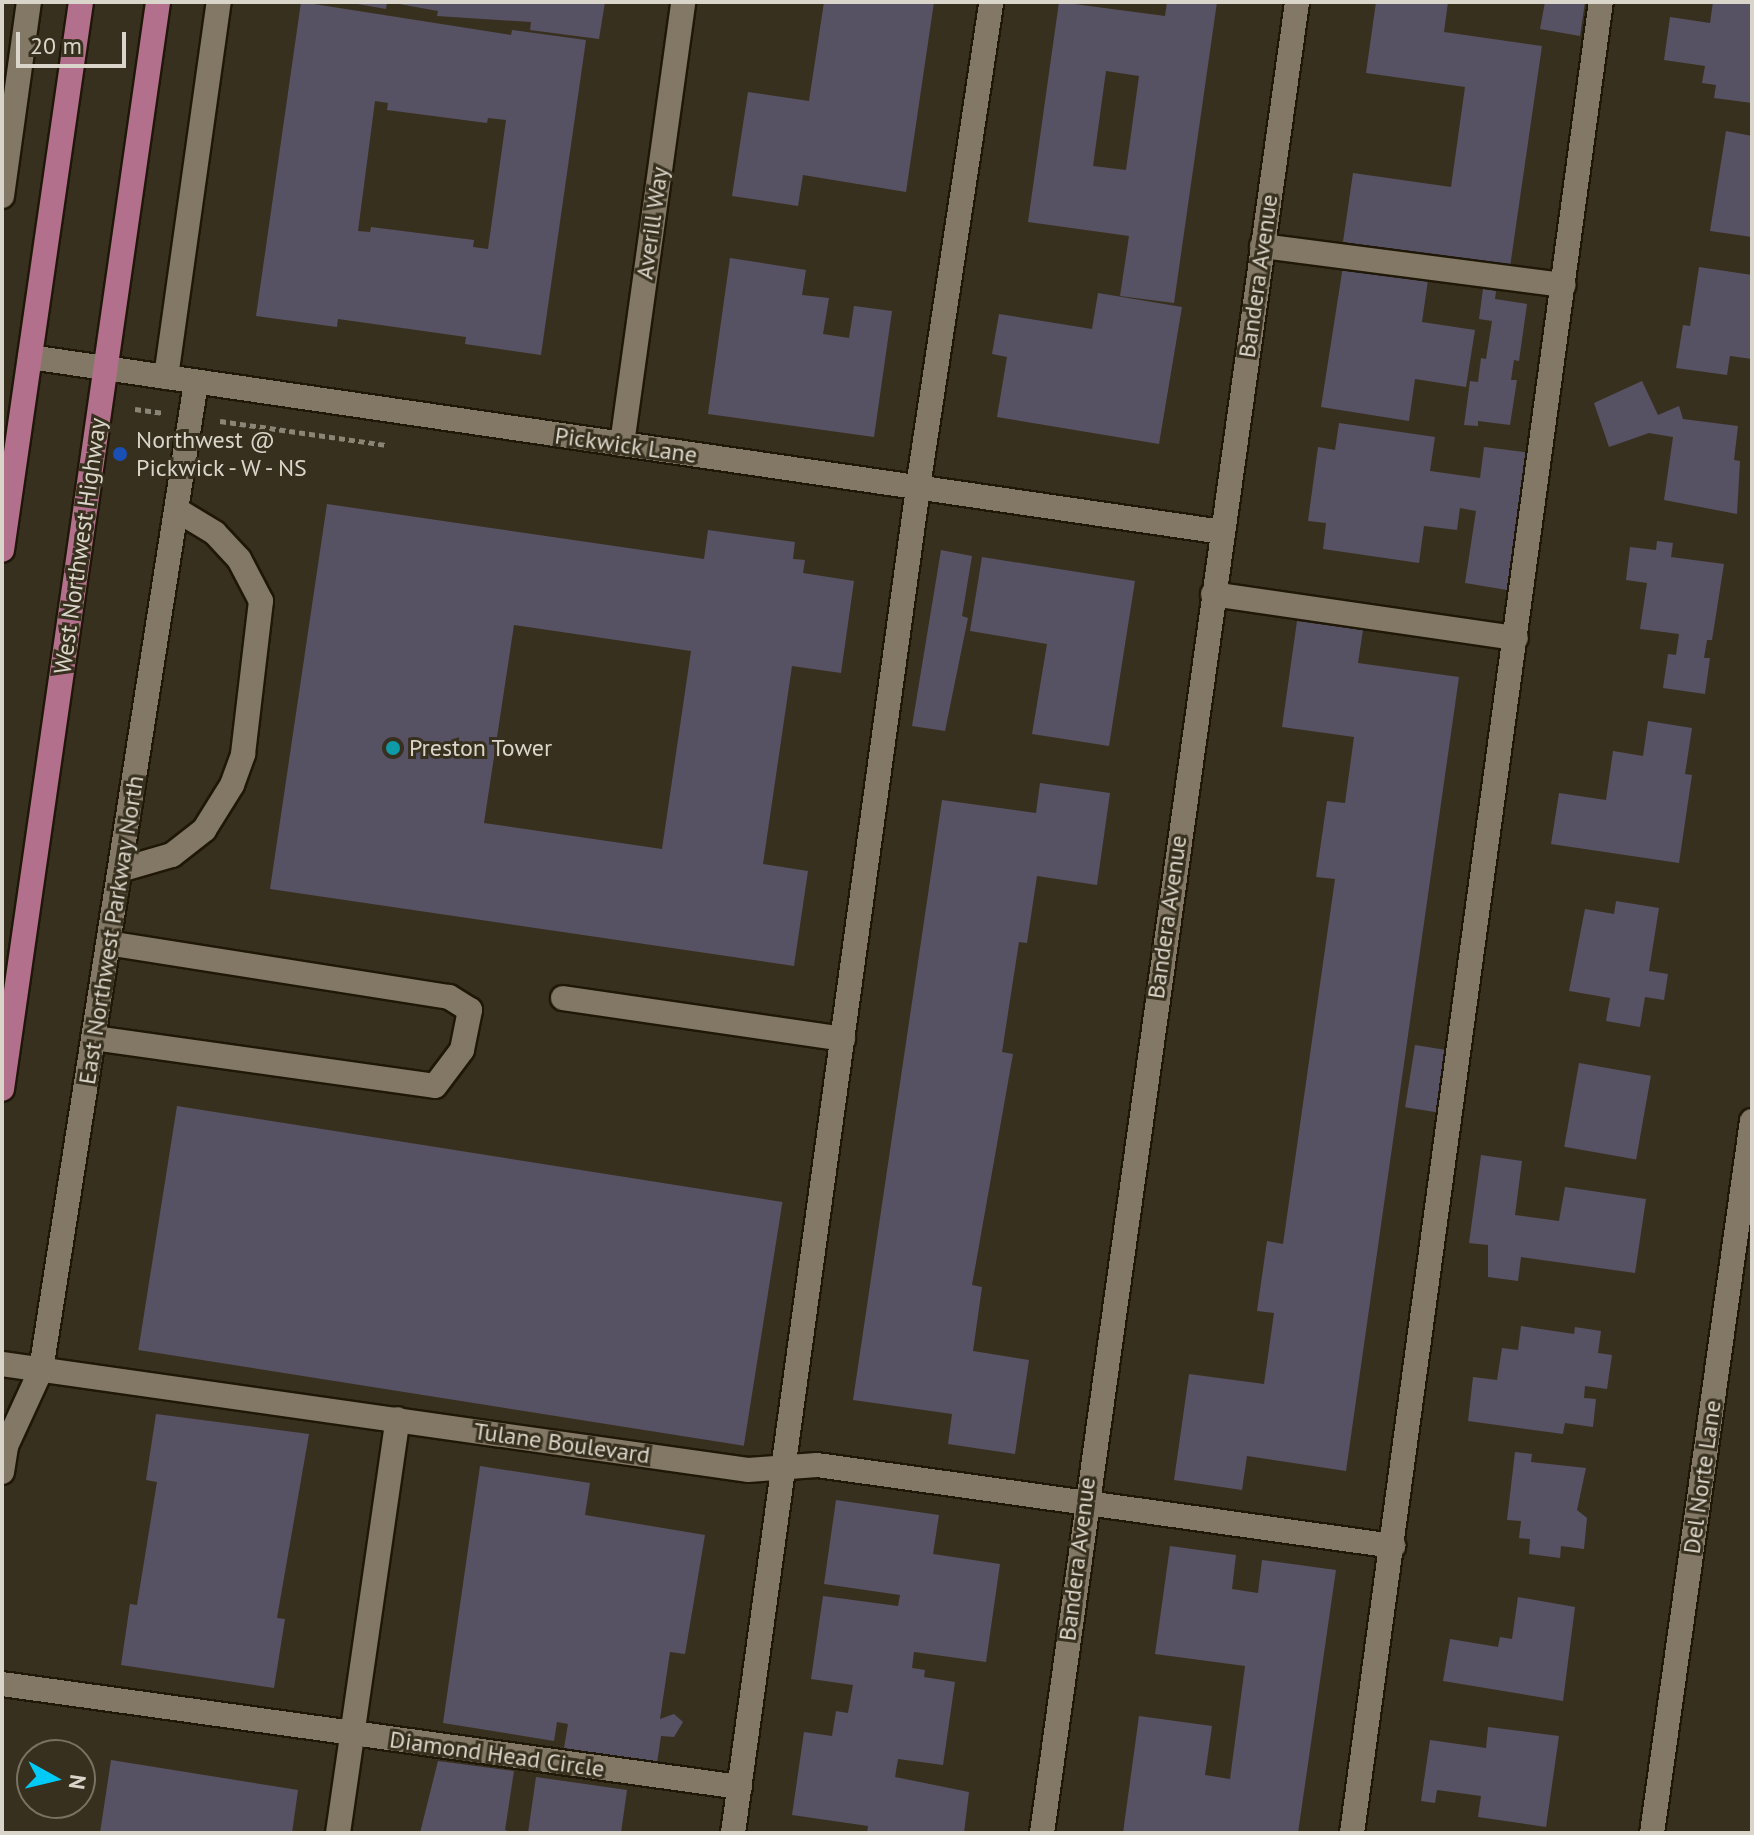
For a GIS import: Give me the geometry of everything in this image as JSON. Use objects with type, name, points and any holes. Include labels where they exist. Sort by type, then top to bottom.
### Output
[{"type":"main road","points":[[2,550],[81,2]]},
{"type":"main road","name":"West Northwest Highway","points":[[2,1089],[158,2]]},
{"type":"street","points":[[2,196],[29,2]]},
{"type":"street","points":[[166,377],[219,2]]},
{"type":"street","name":"Averill Way","points":[[622,444],[683,2]]},
{"type":"street","points":[[733,1833],[918,487],[991,2]]},
{"type":"street","name":"Bandera Avenue","points":[[1042,1833],[1084,1500],[1297,2]]},
{"type":"street","points":[[1352,1833],[1601,2]]},
{"type":"street","points":[[1262,246],[1563,285]]},
{"type":"street","name":"Pickwick Lane","points":[[30,357],[1222,532]]},
{"type":"street","name":"East Northwest Parkway North","points":[[2,1472],[6,1446],[41,1370],[196,382]]},
{"type":"street","points":[[120,870],[172,855],[204,830],[232,785],[246,739],[261,601],[239,559],[215,533],[177,510]]},
{"type":"street","points":[[1213,594],[1516,638]]},
{"type":"street","points":[[94,1038],[435,1086],[462,1050],[470,1010],[449,997],[108,943]]},
{"type":"street","points":[[563,998],[843,1039]]},
{"type":"street","name":"Del Norte Lane","points":[[1652,1833],[1752,1121]]},
{"type":"street","name":"Tulane Boulevard","points":[[2,1364],[748,1470],[817,1465],[1084,1500],[1393,1546]]},
{"type":"street","points":[[338,1833],[398,1419]]},
{"type":"street","name":"Diamond Head Circle","points":[[2,1684],[740,1787]]},
{"type":"path","points":[[135,409],[387,445]]},
{"type":"building","points":[[301,2],[511,35],[512,30],[586,40],[541,355],[465,344],[466,337],[338,319],[337,327],[256,316]],"holes":[[[375,101],[388,103],[387,110],[487,123],[488,118],[506,120],[488,249],[473,247],[474,240],[371,227],[370,232],[358,231]]]},
{"type":"building","points":[[346,2],[387,2],[386,9]]},
{"type":"building","points":[[388,2],[605,2],[599,39],[530,30],[531,22],[437,16],[438,11]]},
{"type":"building","points":[[824,2],[934,2],[906,192],[803,175],[798,206],[732,196],[748,92],[809,101]]},
{"type":"building","points":[[1059,2],[1165,16],[1167,2],[1217,2],[1174,303],[1120,296],[1129,236],[1028,222]],"holes":[[[1106,71],[1139,76],[1126,170],[1093,166]]]},
{"type":"building","points":[[1376,2],[1448,2],[1444,32],[1542,46],[1510,267],[1343,242],[1353,173],[1451,187],[1465,87],[1366,73]]},
{"type":"building","points":[[1545,2],[1585,2],[1580,36],[1540,29]]},
{"type":"building","points":[[1713,2],[1752,2],[1752,103],[1714,98],[1716,85],[1702,83],[1705,66],[1664,60],[1670,17],[1710,23]]},
{"type":"building","points":[[1726,131],[1752,136],[1752,237],[1710,231]]},
{"type":"building","points":[[730,258],[806,270],[802,295],[829,298],[823,334],[849,338],[854,306],[892,311],[874,437],[708,414]]},
{"type":"building","points":[[1343,266],[1428,280],[1422,322],[1475,330],[1466,387],[1415,379],[1409,421],[1321,407]]},
{"type":"building","points":[[1699,267],[1752,275],[1752,359],[1730,356],[1727,375],[1676,368],[1683,325],[1690,326]]},
{"type":"building","points":[[1483,289],[1496,291],[1495,299],[1527,304],[1519,361],[1514,360],[1511,380],[1517,380],[1510,425],[1478,421],[1478,426],[1464,425],[1470,381],[1478,382],[1481,358],[1486,359],[1492,321],[1479,319]]},
{"type":"building","points":[[1098,293],[1182,307],[1159,444],[997,417],[1007,357],[992,354],[999,314],[1092,329]]},
{"type":"building","points":[[1642,381],[1658,415],[1679,406],[1683,419],[1738,426],[1734,460],[1740,461],[1737,514],[1664,500],[1673,437],[1649,433],[1609,447],[1594,403]]},
{"type":"building","points":[[1339,423],[1435,437],[1430,471],[1480,478],[1484,447],[1532,453],[1513,591],[1465,583],[1476,511],[1460,508],[1457,530],[1424,526],[1419,563],[1323,549],[1326,523],[1308,521],[1318,447],[1335,450]]},
{"type":"building","name":"Preston Tower","points":[[327,504],[704,559],[708,530],[795,542],[793,559],[805,560],[803,573],[854,581],[841,673],[792,666],[763,864],[808,871],[794,966],[270,889]],"holes":[[[514,625],[691,651],[662,849],[484,823]]]},
{"type":"building","points":[[1657,541],[1673,543],[1671,557],[1724,564],[1712,640],[1707,640],[1704,658],[1710,658],[1705,694],[1663,688],[1668,654],[1676,655],[1679,634],[1640,629],[1647,583],[1626,580],[1630,547],[1656,550]]},
{"type":"building","points":[[941,550],[972,556],[962,616],[968,618],[945,731],[912,726]]},
{"type":"building","points":[[982,557],[1135,581],[1109,746],[1032,734],[1047,644],[970,631]]},
{"type":"building","points":[[1297,621],[1363,630],[1358,663],[1459,677],[1346,1471],[1247,1456],[1242,1490],[1174,1480],[1189,1374],[1264,1384],[1274,1313],[1257,1311],[1267,1241],[1283,1244],[1335,879],[1316,877],[1327,801],[1345,803],[1354,737],[1282,727]]},
{"type":"building","points":[[1648,721],[1692,728],[1685,774],[1692,775],[1679,863],[1551,844],[1559,793],[1606,800],[1613,751],[1643,756]]},
{"type":"building","points":[[1040,783],[1110,793],[1097,885],[1037,876],[1027,943],[1019,942],[1002,1052],[1013,1054],[972,1285],[982,1287],[973,1351],[1029,1360],[1015,1454],[948,1444],[952,1414],[853,1400],[942,800],[1036,813]]},
{"type":"building","points":[[1616,901],[1659,908],[1649,971],[1668,974],[1664,1000],[1645,997],[1640,1027],[1606,1021],[1610,998],[1569,991],[1585,909],[1614,914]]},
{"type":"building","points":[[1415,1045],[1453,1051],[1443,1113],[1405,1107]]},
{"type":"building","points":[[1579,1063],[1651,1076],[1636,1159],[1564,1147]]},
{"type":"building","points":[[177,1106],[782,1202],[744,1446],[138,1350]]},
{"type":"building","points":[[1481,1155],[1522,1161],[1515,1215],[1559,1221],[1565,1187],[1646,1199],[1635,1273],[1521,1257],[1518,1281],[1488,1277],[1488,1245],[1469,1243]]},
{"type":"building","points":[[1521,1326],[1574,1334],[1575,1327],[1601,1331],[1598,1353],[1612,1355],[1607,1389],[1585,1386],[1584,1398],[1596,1399],[1593,1427],[1565,1423],[1563,1434],[1468,1421],[1473,1377],[1497,1380],[1502,1348],[1518,1350]]},
{"type":"building","points":[[156,1414],[309,1434],[277,1618],[285,1619],[274,1688],[121,1665],[130,1604],[137,1605],[157,1482],[146,1480]]},
{"type":"building","points":[[1515,1452],[1532,1454],[1531,1462],[1586,1468],[1577,1510],[1587,1518],[1584,1549],[1561,1546],[1560,1558],[1529,1554],[1530,1539],[1519,1538],[1521,1521],[1507,1520]]},
{"type":"building","points":[[480,1466],[590,1483],[585,1515],[705,1535],[685,1654],[670,1652],[660,1719],[674,1714],[683,1722],[674,1737],[661,1736],[657,1763],[564,1748],[568,1724],[557,1722],[554,1741],[443,1723]]},
{"type":"building","points":[[836,1500],[939,1515],[933,1554],[1000,1564],[986,1662],[914,1652],[912,1668],[925,1670],[924,1677],[955,1682],[943,1765],[898,1759],[895,1777],[969,1792],[964,1833],[867,1833],[868,1826],[792,1815],[804,1732],[832,1736],[836,1711],[848,1713],[853,1685],[811,1679],[823,1596],[898,1606],[900,1595],[824,1584]]},
{"type":"building","points":[[1170,1546],[1236,1555],[1232,1589],[1258,1593],[1262,1560],[1336,1570],[1298,1833],[1123,1833],[1139,1716],[1212,1726],[1205,1775],[1230,1779],[1245,1666],[1155,1654]]},
{"type":"building","points":[[1518,1597],[1575,1607],[1563,1701],[1443,1681],[1450,1639],[1498,1647],[1500,1637],[1512,1639]]},
{"type":"building","points":[[1488,1727],[1559,1736],[1546,1827],[1478,1817],[1481,1796],[1437,1790],[1435,1803],[1421,1801],[1430,1740],[1486,1748]]},
{"type":"building","points":[[111,1760],[298,1790],[292,1833],[100,1833]]},
{"type":"building","points":[[438,1761],[514,1771],[505,1830],[515,1833],[420,1833]]},
{"type":"building","points":[[536,1777],[627,1790],[621,1833],[528,1833]]},
{"type":"place","name":"Northwest @ Pickwick - W - NS","points":[[120,454]]},
{"type":"place","name":"Preston Tower","points":[[393,748]]}]
